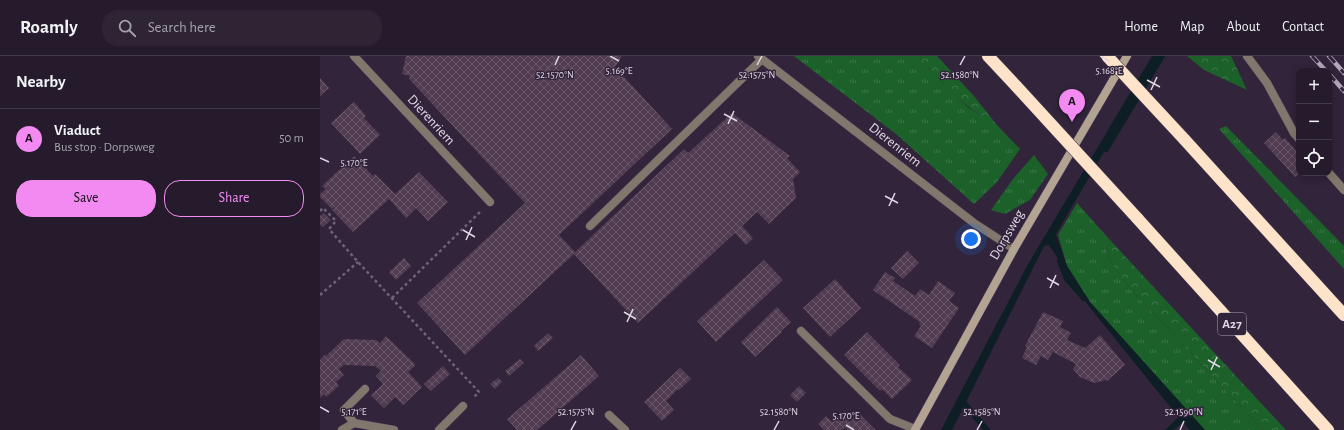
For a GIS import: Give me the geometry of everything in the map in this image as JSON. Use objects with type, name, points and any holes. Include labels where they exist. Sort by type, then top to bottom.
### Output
[{"type":"highway","name":"A27","points":[[988,56],[1137,218],[1328,430]]},
{"type":"highway","points":[[1107,56],[1344,315]]},
{"type":"street","name":"Dierenriem","points":[[354,56],[490,202]]},
{"type":"street","name":"Dorpsweg","points":[[915,430],[1014,249],[1127,56]]},
{"type":"street","points":[[1247,56],[1267,83],[1296,135]]},
{"type":"street","name":"Dierenriem","points":[[590,226],[760,58],[974,223],[1014,249]]},
{"type":"street","points":[[1332,176],[1344,190]]},
{"type":"street","points":[[801,331],[890,419],[915,430]]},
{"type":"street","points":[[354,423],[344,410],[365,389]]},
{"type":"street","points":[[439,430],[463,406]]},
{"type":"street","points":[[609,415],[625,430]]},
{"type":"street","points":[[342,430],[354,423],[394,430]]},
{"type":"path","points":[[392,298],[490,202]]},
{"type":"path","points":[[320,211],[323,208],[336,221],[329,229],[480,392],[463,406]]},
{"type":"path","points":[[320,296],[358,262]]},
{"type":"green space","points":[[794,56],[918,56],[969,108],[997,125],[1020,149],[997,182],[974,204],[896,134]]},
{"type":"green space","points":[[918,56],[937,56],[973,95],[997,125],[964,103]]},
{"type":"green space","points":[[1187,56],[1231,56],[1247,90],[1204,70]]},
{"type":"green space","points":[[1226,126],[1344,246],[1344,269],[1219,129]]},
{"type":"green space","points":[[1034,155],[1048,174],[1030,200],[1005,214],[991,210],[1013,179]]},
{"type":"green space","points":[[1077,203],[1110,240],[1106,250],[1112,264],[1127,285],[1263,430],[1205,430],[1090,302],[1067,266],[1058,235]]},
{"type":"green space","points":[[1110,240],[1286,430],[1263,430],[1127,285],[1112,264],[1106,250]]},
{"type":"water","points":[[1152,56],[1160,56],[1056,234],[1067,266],[1090,302],[1205,430],[1190,430],[1176,414],[1087,304],[1049,245],[1044,246],[952,430],[941,430],[1027,266]]},
{"type":"building","points":[[406,56],[622,56],[615,67],[672,129],[559,235],[575,252],[684,149],[688,153],[732,113],[790,156],[787,158],[800,172],[793,179],[796,198],[769,224],[757,212],[742,226],[753,238],[746,245],[735,233],[638,323],[574,254],[465,355],[417,303],[525,203],[409,79],[410,76],[402,74]]},
{"type":"building","points":[[320,78],[329,88],[320,96]]},
{"type":"building","points":[[354,102],[366,116],[364,118],[380,135],[360,154],[331,123]]},
{"type":"building","points":[[1276,132],[1283,140],[1285,138],[1296,151],[1296,176],[1295,177],[1264,143]]},
{"type":"building","points":[[354,156],[373,176],[375,174],[395,194],[419,172],[448,202],[428,221],[416,208],[406,218],[389,199],[353,232],[332,210],[339,204],[332,209],[320,197],[320,194],[326,189],[322,186]]},
{"type":"building","points":[[324,213],[331,220],[323,227],[320,224],[320,216]]},
{"type":"building","points":[[907,251],[919,263],[903,279],[891,268]]},
{"type":"building","points":[[404,258],[411,266],[396,280],[389,272]]},
{"type":"building","points":[[764,260],[783,280],[716,342],[697,321]]},
{"type":"building","points":[[885,272],[895,278],[893,281],[915,296],[920,289],[929,295],[938,281],[955,293],[949,301],[959,308],[932,348],[914,336],[921,326],[919,324],[920,322],[873,290]]},
{"type":"building","points":[[835,279],[861,308],[830,337],[803,308]]},
{"type":"building","points":[[777,307],[791,322],[755,357],[741,342]]},
{"type":"building","points":[[1043,312],[1063,321],[1060,327],[1071,333],[1067,340],[1085,348],[1100,335],[1125,365],[1107,381],[1094,383],[1080,377],[1073,369],[1076,364],[1053,352],[1048,360],[1041,356],[1036,365],[1022,358],[1027,347],[1025,346]]},
{"type":"building","points":[[867,332],[900,365],[898,367],[912,380],[892,399],[882,389],[880,391],[844,355]]},
{"type":"building","points":[[548,333],[553,338],[538,351],[534,346]]},
{"type":"building","points":[[386,336],[414,363],[415,366],[408,372],[422,387],[403,405],[395,397],[384,408],[371,395],[383,384],[376,376],[381,371],[375,366],[344,365],[339,369],[344,375],[336,382],[339,386],[326,397],[324,394],[320,398],[320,360],[325,355],[326,356],[344,339],[376,340],[380,343]]},
{"type":"building","points":[[581,355],[599,376],[537,430],[517,430],[507,419]]},
{"type":"building","points":[[520,359],[524,363],[509,376],[505,371]]},
{"type":"building","points":[[443,366],[450,374],[431,391],[424,384]]},
{"type":"building","points":[[680,368],[691,379],[666,401],[674,410],[662,421],[644,402]]},
{"type":"building","points":[[498,378],[502,382],[495,389],[490,384]]},
{"type":"building","points":[[799,386],[806,393],[797,402],[790,395]]},
{"type":"building","points":[[841,413],[850,422],[859,413],[876,430],[847,430],[845,427],[842,430],[824,430],[818,424],[826,416],[832,422]]},
{"type":"waterway","points":[[1106,149],[1162,56]]},
{"type":"waterway","points":[[1060,261],[1067,279],[1084,298]]},
{"type":"waterway","points":[[961,400],[987,430]]},
{"type":"waterway","points":[[1169,430],[1186,415]]},
{"type":"railway","points":[[1312,56],[1323,68]]},
{"type":"railway","points":[[1329,56],[1344,73]]},
{"type":"railway","points":[[1332,77],[1344,91]]},
{"type":"place","name":"Viaduct","points":[[1072,122]]}]
